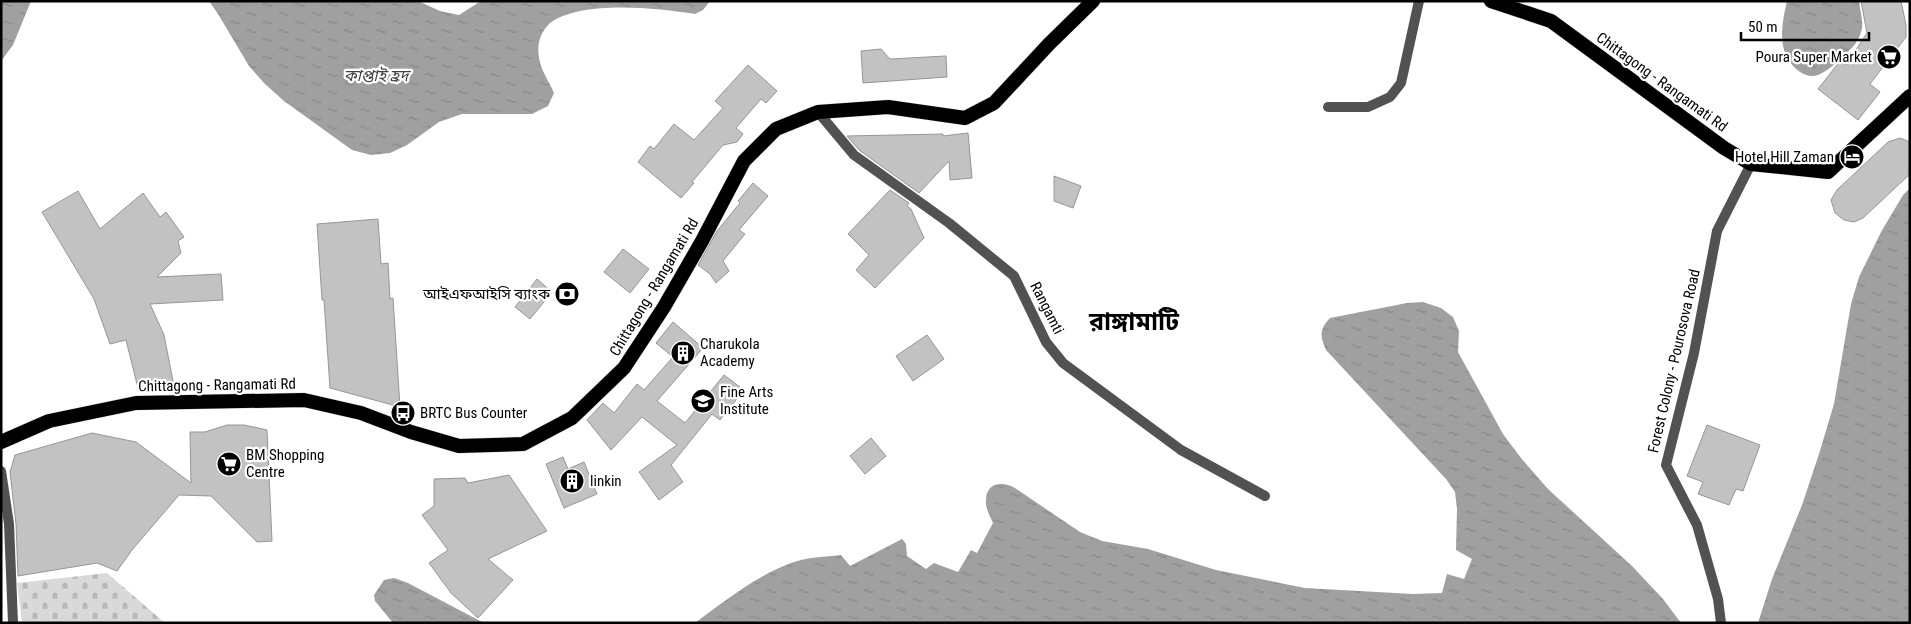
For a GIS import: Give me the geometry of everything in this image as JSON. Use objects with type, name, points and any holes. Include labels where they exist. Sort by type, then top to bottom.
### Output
[{"type":"highway","name":"Chittagong - Rangamati Rd","points":[[1,442],[49,421],[136,403],[304,400],[361,413],[411,432],[459,446],[523,444],[572,418],[624,368],[664,307],[698,249],[744,161],[776,129],[818,112],[888,108],[965,118],[994,103],[1048,44],[1094,1]]},
{"type":"highway","name":"Chittagong - Rangamati Rd","points":[[1490,1],[1551,21],[1724,148],[1751,164],[1828,172],[1910,96]]},
{"type":"street","points":[[1328,107],[1368,107],[1390,97],[1401,83],[1419,1]]},
{"type":"street","name":"Rangamti","points":[[818,112],[854,155],[948,223],[1014,276],[1046,342],[1063,363],[1182,450],[1265,496]]},
{"type":"street","name":"Forest Colony - Pourosova Road","points":[[1722,623],[1718,598],[1697,525],[1666,465],[1694,353],[1718,231],[1751,164]]},
{"type":"street","points":[[1,471],[9,524],[14,623]]},
{"type":"green space","points":[[107,573],[165,623],[22,623],[17,583]]},
{"type":"water","points":[[1,1],[31,1],[13,45],[1,61]]},
{"type":"water","name":"কাপ্তাই হ্রদ","points":[[209,1],[418,1],[440,11],[459,15],[481,1],[710,1],[703,10],[695,14],[640,8],[600,8],[564,16],[550,23],[543,31],[539,41],[538,51],[541,66],[554,93],[548,106],[532,114],[462,114],[439,122],[407,145],[390,153],[371,155],[352,150],[284,101],[265,84],[249,66]]},
{"type":"water","points":[[1787,1],[1859,1],[1862,25],[1857,40],[1832,67],[1818,75],[1811,76],[1800,72],[1787,57],[1782,40],[1782,30]]},
{"type":"water","points":[[1910,188],[1910,623],[1758,623],[1772,579],[1802,505],[1834,404],[1851,304],[1859,277],[1881,232],[1903,195]]},
{"type":"water","points":[[1423,302],[1441,308],[1453,317],[1459,331],[1458,352],[1503,434],[1521,458],[1548,489],[1632,566],[1663,599],[1681,623],[695,623],[753,582],[778,568],[810,558],[841,555],[850,566],[902,539],[906,544],[907,556],[926,569],[934,563],[958,572],[971,550],[977,553],[993,523],[986,506],[987,494],[992,486],[1001,484],[1015,488],[1080,532],[1102,541],[1148,549],[1216,570],[1305,588],[1413,594],[1442,593],[1447,574],[1464,579],[1472,559],[1456,550],[1457,509],[1455,492],[1446,479],[1326,350],[1322,337],[1322,330],[1330,318],[1407,303]]},
{"type":"water","points":[[394,578],[408,583],[484,623],[393,623],[375,601],[374,595],[384,580]]},
{"type":"building","points":[[1861,1],[1901,1],[1906,25],[1906,37],[1870,84],[1880,92],[1858,120],[1818,89],[1840,61],[1846,65],[1867,33]]},
{"type":"building","points":[[881,49],[890,59],[946,56],[947,77],[863,83],[861,51]]},
{"type":"building","points":[[748,65],[777,91],[766,103],[761,99],[736,128],[743,134],[737,142],[723,145],[681,198],[638,162],[650,146],[654,149],[674,124],[694,140],[723,108],[715,101]]},
{"type":"building","points":[[968,133],[972,178],[950,180],[949,161],[919,193],[859,150],[847,136],[943,134],[943,136]]},
{"type":"building","points":[[1900,138],[1910,142],[1910,174],[1863,218],[1854,222],[1844,220],[1835,213],[1831,200],[1837,190],[1888,142]]},
{"type":"building","points":[[1054,176],[1081,186],[1073,208],[1054,201]]},
{"type":"building","points":[[753,183],[768,196],[739,230],[745,234],[723,261],[729,271],[716,283],[710,274],[698,265],[717,231],[740,203],[738,201]]},
{"type":"building","points":[[890,190],[909,203],[907,206],[911,209],[924,238],[875,288],[856,270],[869,255],[848,234]]},
{"type":"building","points":[[78,191],[100,229],[143,193],[160,217],[166,212],[184,237],[178,241],[181,253],[157,277],[221,274],[223,300],[150,304],[164,335],[173,381],[138,388],[126,340],[110,344],[94,299],[42,212]]},
{"type":"building","points":[[378,219],[381,264],[388,263],[390,299],[393,298],[400,407],[330,388],[317,224]]},
{"type":"building","points":[[623,249],[649,269],[630,293],[604,272]]},
{"type":"building","points":[[537,279],[552,292],[530,319],[515,307]]},
{"type":"building","points":[[673,322],[703,348],[657,401],[685,423],[724,375],[744,390],[720,420],[712,414],[671,465],[683,482],[659,500],[639,472],[677,445],[642,417],[611,450],[587,420],[603,403],[614,413],[637,384],[644,390],[673,357],[656,343]]},
{"type":"building","points":[[927,335],[944,359],[913,381],[896,356]]},
{"type":"building","points":[[227,425],[244,425],[267,430],[272,541],[257,542],[211,496],[179,495],[132,550],[117,571],[97,563],[18,576],[16,524],[10,472],[15,455],[92,433],[136,442],[191,483],[190,432],[205,432]]},
{"type":"building","points":[[1707,425],[1760,445],[1743,491],[1736,489],[1729,505],[1698,494],[1703,482],[1687,476]]},
{"type":"building","points":[[871,438],[886,456],[865,474],[850,456]]},
{"type":"building","name":"linkin","points":[[563,457],[568,469],[584,462],[597,494],[564,508],[546,464]]},
{"type":"building","points":[[509,475],[547,531],[488,559],[513,580],[478,618],[451,593],[429,563],[448,550],[422,515],[434,506],[434,479],[465,478],[468,483]]},
{"type":"place","name":"Poura Super Market","points":[[1889,57]]},
{"type":"place","name":"Hotel Hill Zaman","points":[[1852,157]]},
{"type":"place","name":"আইএফআইসি ব্যাংক","points":[[567,294]]},
{"type":"place","name":"Charukola Academy","points":[[683,353]]},
{"type":"place","name":"Fine Arts Institute","points":[[703,401]]},
{"type":"place","name":"BRTC Bus Counter","points":[[403,413]]},
{"type":"place","name":"BM Shopping Centre","points":[[229,464]]},
{"type":"place","name":"linkin","points":[[572,481]]},
{"type":"district","name":"রাঙ্গামাটি","points":[[1134,321]]}]
